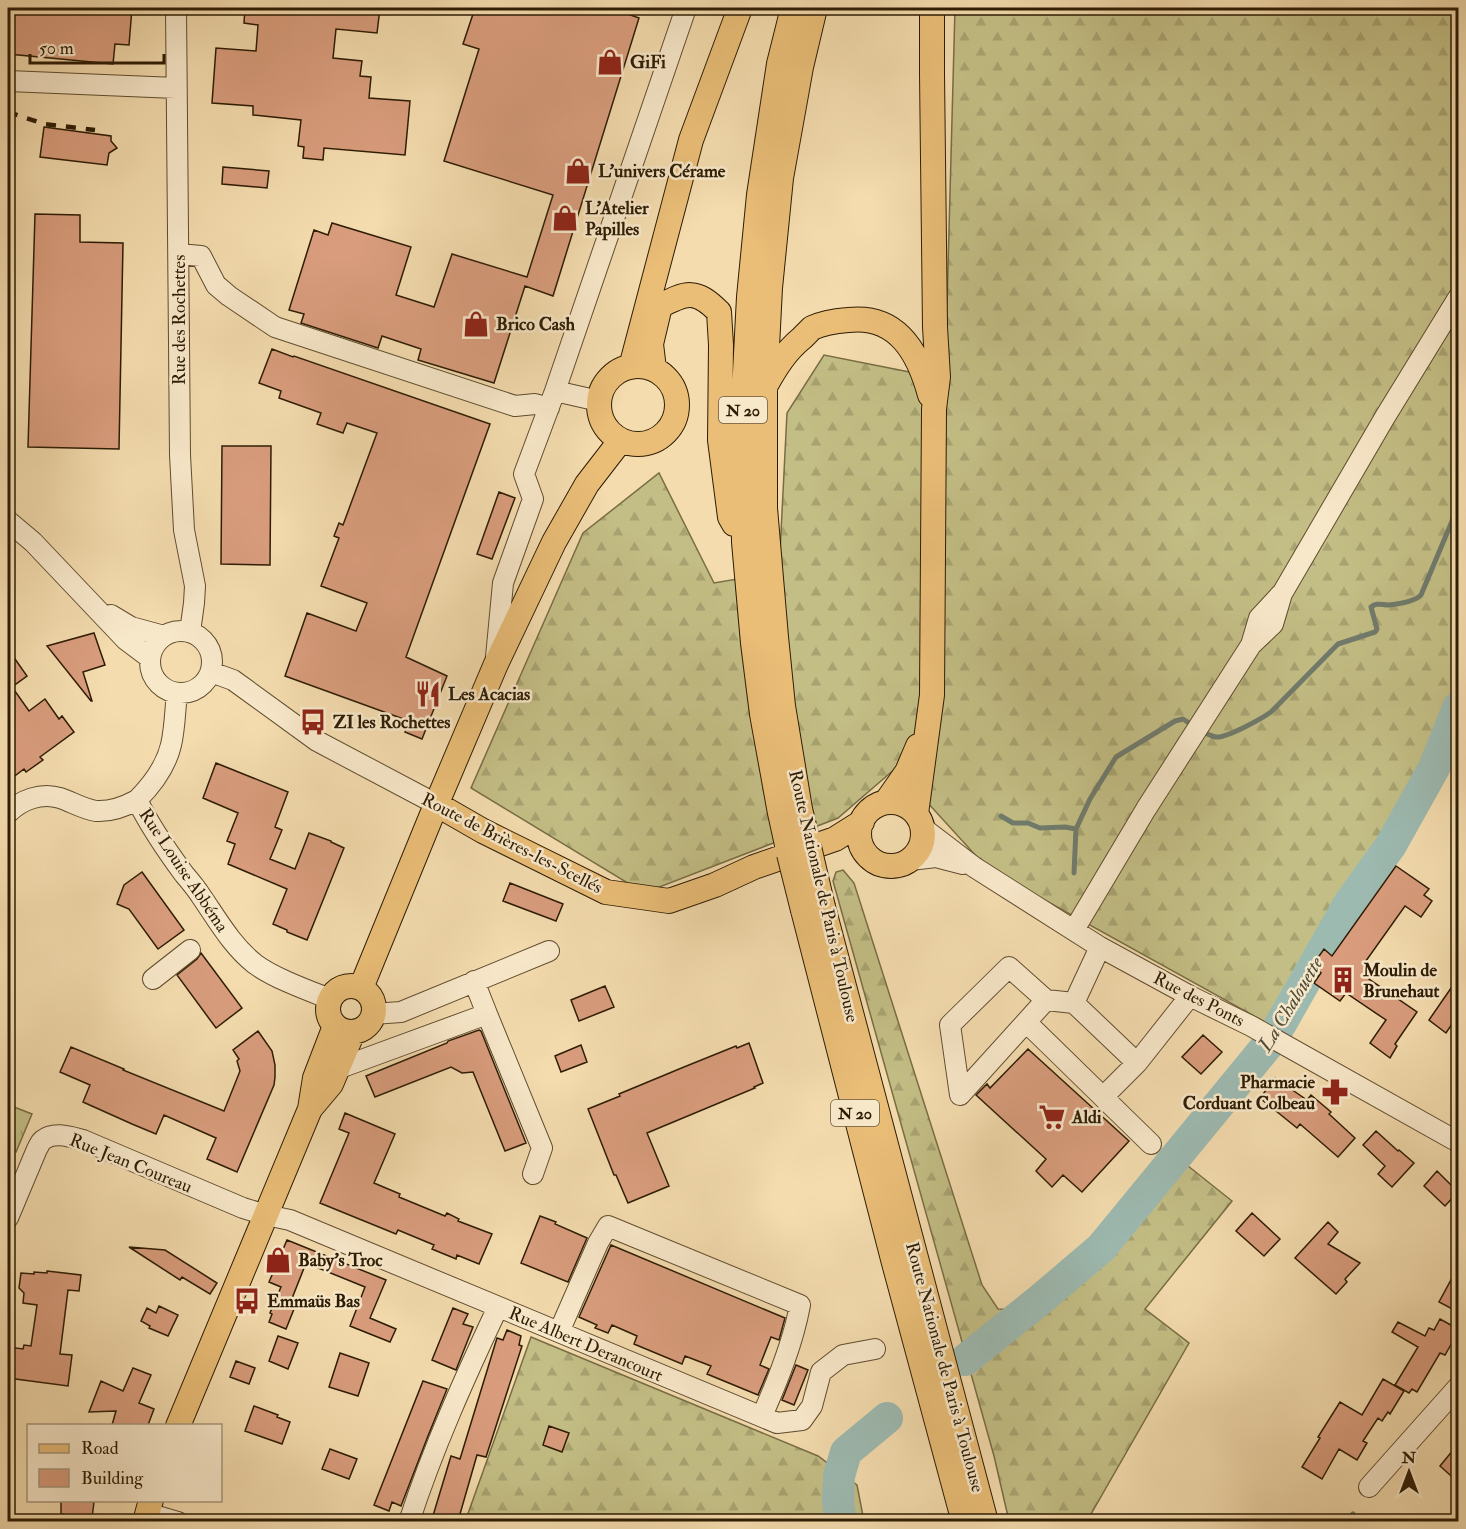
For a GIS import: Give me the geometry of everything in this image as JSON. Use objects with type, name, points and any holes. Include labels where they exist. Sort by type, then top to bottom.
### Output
[{"type":"main road","points":[[631,367],[691,140],[740,8]]},
{"type":"main road","name":"Route Nationale de Paris à Toulouse","points":[[793,8],[779,64],[761,184],[749,297],[743,411],[744,542],[753,643],[762,714],[790,811],[894,1263],[964,1521]]},
{"type":"main road","name":"Route Nationale de Paris à Toulouse","points":[[790,811],[765,507],[765,386],[770,288],[782,178],[801,67],[815,8]]},
{"type":"main road","points":[[920,821],[903,804],[886,802],[878,804],[871,809],[862,822],[860,841],[870,857],[890,866],[910,860],[921,846],[923,837],[920,821],[932,695],[934,409],[938,377],[935,327],[932,8]]},
{"type":"main road","points":[[654,369],[651,344],[660,306],[678,296],[690,294],[707,301],[719,312],[720,440],[730,517],[744,542]]},
{"type":"main road","points":[[765,386],[782,358],[812,329],[833,321],[857,319],[880,323],[901,336],[917,358],[925,375],[934,409]]},
{"type":"main road","points":[[643,366],[654,369],[665,376],[673,386],[677,397],[674,421],[667,432],[646,444],[633,444],[621,440],[604,424],[600,413],[599,401],[603,389],[609,379],[619,371],[643,366]]},
{"type":"main road","points":[[361,988],[496,664],[554,542],[587,484],[621,440]]},
{"type":"main road","points":[[886,802],[907,772],[928,721]]},
{"type":"main road","name":"Route de Brières-les-Scellés","points":[[436,804],[483,831],[606,892],[669,901],[715,885],[754,867],[835,839],[862,822]]},
{"type":"main road","points":[[835,839],[864,849]]},
{"type":"main road","name":"Route Nationale de Paris à Toulouse","points":[[813,908],[986,1521]]},
{"type":"main road","points":[[343,987],[361,988],[371,997],[373,1014],[365,1027],[344,1029],[328,1014],[330,999],[343,987]]},
{"type":"main road","points":[[310,1108],[331,1084],[337,1069],[344,1029]]},
{"type":"main road","points":[[178,1424],[310,1108],[315,1078],[344,1029]]},
{"type":"street","name":"Rue des Rochettes","points":[[176,8],[180,455],[184,530],[195,586],[190,632]]},
{"type":"street","points":[[496,664],[503,583],[533,499],[524,474],[552,400],[686,8]]},
{"type":"street","points":[[8,81],[176,88]]},
{"type":"street","points":[[178,254],[201,256],[216,285],[275,327],[515,406],[552,400],[599,401]]},
{"type":"street","points":[[1074,930],[1146,809],[1251,645],[1273,624],[1283,592],[1385,417],[1458,298]]},
{"type":"street","points":[[8,521],[33,542],[126,640],[150,658]]},
{"type":"street","points":[[91,602],[131,627],[164,636]]},
{"type":"street","points":[[172,632],[190,632],[205,641],[212,658],[211,672],[198,688],[190,692],[177,693],[157,683],[152,675],[150,658],[152,649],[164,636],[172,632]]},
{"type":"street","name":"Route de Brières-les-Scellés","points":[[211,672],[233,680],[317,741],[436,804]]},
{"type":"street","name":"Rue Louise Abbéma","points":[[177,693],[171,747],[151,786],[137,800],[157,835],[240,950],[256,965],[330,999]]},
{"type":"street","points":[[8,813],[14,806],[29,799],[47,796],[94,811],[107,811],[137,800]]},
{"type":"street","name":"Rue des Ponts","points":[[920,821],[974,867],[1100,947],[1251,1026],[1458,1142]]},
{"type":"street","name":"Rue des Ponts","points":[[910,860],[936,857],[974,867]]},
{"type":"street","points":[[1074,1003],[1100,947]]},
{"type":"street","points":[[153,979],[190,950]]},
{"type":"street","points":[[373,1014],[401,1012],[549,951]]},
{"type":"street","points":[[1046,1000],[960,1095],[950,1025],[1009,967],[1046,1000],[1074,1003],[1137,1063]]},
{"type":"street","points":[[474,981],[542,1148],[533,1174]]},
{"type":"street","points":[[1103,1097],[1137,1063],[1190,996]]},
{"type":"street","points":[[337,1069],[487,1014]]},
{"type":"street","points":[[1026,1022],[1151,1144]]},
{"type":"street","name":"Rue Jean Coureau","points":[[8,1218],[37,1149],[44,1139],[55,1136],[83,1140],[243,1208],[266,1215]]},
{"type":"street","name":"Rue Albert Derancourt","points":[[266,1215],[290,1220],[777,1423],[802,1420],[812,1406],[821,1372],[843,1355],[875,1349]]},
{"type":"street","points":[[559,1332],[598,1243],[608,1226],[800,1305],[778,1380],[762,1416]]},
{"type":"street","points":[[409,1521],[460,1389],[498,1307]]},
{"type":"street","points":[[1369,1487],[1458,1387]]},
{"type":"street","points":[[148,1512],[178,1521]]},
{"type":"green space","points":[[955,8],[1458,8],[1458,736],[1443,751],[1265,1022],[987,868],[896,768],[838,818],[644,893],[471,788],[583,533],[659,473],[714,583],[779,572],[787,413],[824,355],[945,379]]},
{"type":"green space","points":[[843,870],[854,883],[982,1285],[998,1309],[1047,1311],[1168,1150],[1232,1201],[1145,1309],[1189,1343],[1087,1521],[1009,1521],[994,1456],[833,881],[836,872]]},
{"type":"green space","points":[[9,1105],[32,1114],[16,1152],[8,1148]]},
{"type":"green space","points":[[531,1337],[818,1456],[857,1485],[864,1521],[465,1522]]},
{"type":"building","points":[[8,8],[132,8],[129,45],[115,44],[113,64],[8,54]]},
{"type":"building","points":[[245,8],[380,8],[377,33],[336,29],[333,58],[362,61],[360,76],[371,77],[369,98],[410,101],[405,155],[324,148],[323,160],[303,158],[304,147],[298,146],[301,120],[253,115],[253,106],[212,103],[216,48],[256,51],[258,25],[244,23]]},
{"type":"building","points":[[475,8],[611,8],[639,18],[553,296],[525,286],[494,383],[418,360],[421,349],[382,336],[378,348],[301,323],[304,314],[289,310],[314,230],[328,235],[332,223],[411,247],[396,295],[434,307],[452,254],[527,277],[553,195],[444,161],[479,49],[463,44]]},
{"type":"building","points":[[44,127],[111,136],[111,141],[117,148],[109,153],[107,165],[40,157]]},
{"type":"building","points":[[223,167],[269,171],[267,188],[222,184]]},
{"type":"building","points":[[35,214],[80,215],[80,242],[123,243],[119,449],[28,447]]},
{"type":"building","points":[[272,349],[490,424],[406,657],[447,676],[422,739],[405,732],[409,721],[285,676],[307,613],[356,631],[367,603],[321,586],[339,538],[334,536],[339,523],[343,525],[377,433],[347,423],[343,433],[317,424],[321,413],[279,398],[281,391],[259,383]]},
{"type":"building","points":[[222,446],[271,446],[270,565],[221,564]]},
{"type":"building","points":[[499,492],[515,498],[492,559],[477,554]]},
{"type":"building","points":[[94,633],[105,665],[83,672],[91,701],[47,646]]},
{"type":"building","points":[[8,649],[27,676],[12,687],[29,711],[45,699],[59,719],[62,716],[74,732],[40,757],[43,760],[26,772],[24,769],[8,781]]},
{"type":"building","points":[[216,763],[288,792],[275,827],[282,830],[270,859],[295,869],[309,833],[344,848],[307,940],[273,924],[287,889],[228,864],[235,844],[227,841],[238,813],[203,798]]},
{"type":"building","points":[[1396,866],[1429,889],[1424,895],[1432,901],[1421,917],[1405,906],[1363,965],[1373,972],[1369,979],[1417,1012],[1395,1044],[1397,1046],[1390,1058],[1370,1043],[1386,1020],[1346,993],[1340,1001],[1314,983],[1321,973],[1312,966],[1324,949],[1332,956]]},
{"type":"building","points":[[142,872],[184,930],[158,949],[129,909],[117,904],[124,885]]},
{"type":"building","points":[[510,883],[563,904],[556,921],[503,901]]},
{"type":"building","points":[[201,953],[242,1008],[216,1028],[177,975]]},
{"type":"building","points":[[1458,978],[1458,1015],[1446,1033],[1429,1020]]},
{"type":"building","points":[[605,986],[614,1007],[579,1021],[571,1000]]},
{"type":"building","points":[[479,1030],[526,1143],[505,1151],[473,1072],[462,1073],[451,1067],[375,1097],[366,1076]]},
{"type":"building","points":[[258,1031],[272,1051],[275,1065],[274,1085],[237,1172],[207,1159],[216,1138],[164,1115],[156,1134],[132,1124],[83,1102],[90,1085],[60,1072],[71,1047],[224,1111],[240,1071],[237,1061],[239,1059],[233,1050]]},
{"type":"building","points":[[1203,1035],[1222,1052],[1201,1074],[1182,1057]]},
{"type":"building","points":[[749,1043],[763,1083],[647,1133],[669,1186],[628,1203],[614,1175],[588,1109],[684,1067]]},
{"type":"building","points":[[581,1045],[587,1062],[561,1072],[555,1056]]},
{"type":"building","name":"Aldi","points":[[1028,1049],[1129,1141],[1082,1192],[1063,1175],[1052,1187],[1036,1171],[1046,1159],[976,1095],[987,1084],[990,1088]]},
{"type":"building","points":[[1275,1078],[1307,1100],[1311,1095],[1331,1112],[1329,1114],[1355,1138],[1338,1157],[1300,1124],[1297,1128],[1260,1098]]},
{"type":"building","points":[[345,1113],[395,1134],[374,1183],[400,1194],[399,1197],[445,1216],[447,1213],[459,1219],[458,1221],[492,1234],[479,1264],[457,1255],[456,1259],[432,1249],[434,1245],[398,1230],[396,1234],[320,1203],[349,1133],[339,1129]]},
{"type":"building","points":[[1376,1131],[1414,1163],[1392,1187],[1378,1174],[1385,1166],[1363,1145]]},
{"type":"building","points":[[1437,1171],[1458,1192],[1445,1206],[1424,1186]]},
{"type":"building","points":[[1252,1213],[1280,1239],[1264,1256],[1236,1231]]},
{"type":"building","points":[[540,1216],[587,1238],[568,1282],[521,1263]]},
{"type":"building","points":[[1328,1222],[1338,1232],[1328,1244],[1360,1263],[1345,1279],[1347,1282],[1336,1294],[1295,1258]]},
{"type":"building","points":[[287,1240],[386,1280],[370,1318],[396,1329],[390,1342],[350,1326],[365,1287],[306,1263],[291,1301],[296,1304],[286,1329],[269,1322],[272,1314],[270,1313],[281,1287],[269,1282]]},
{"type":"building","points":[[611,1245],[785,1318],[779,1340],[771,1337],[760,1365],[769,1369],[758,1395],[707,1374],[711,1366],[685,1356],[682,1364],[634,1344],[637,1336],[612,1325],[608,1333],[595,1328],[597,1325],[579,1317]]},
{"type":"building","points":[[129,1247],[165,1250],[217,1283],[210,1294],[182,1277],[180,1280]]},
{"type":"building","points":[[1458,1267],[1458,1312],[1439,1302]]},
{"type":"building","points":[[47,1271],[81,1275],[79,1291],[68,1290],[60,1354],[72,1355],[68,1386],[8,1378],[8,1347],[23,1349],[24,1345],[31,1346],[37,1305],[23,1303],[24,1293],[19,1288],[21,1273],[47,1273]]},
{"type":"building","points":[[159,1306],[178,1315],[168,1336],[149,1328],[150,1326],[141,1321],[147,1308],[156,1313]]},
{"type":"building","points":[[453,1308],[468,1314],[463,1324],[473,1327],[456,1370],[432,1360]]},
{"type":"building","points":[[1440,1319],[1458,1329],[1458,1332],[1445,1355],[1440,1353],[1417,1392],[1412,1389],[1409,1393],[1395,1385],[1418,1347],[1392,1332],[1398,1322],[1425,1336],[1429,1328],[1434,1330]]},
{"type":"building","points":[[507,1330],[521,1336],[519,1345],[522,1346],[486,1457],[477,1455],[458,1521],[432,1519],[451,1456],[460,1459],[497,1338],[503,1340]]},
{"type":"building","points":[[278,1336],[298,1343],[288,1369],[269,1361]]},
{"type":"building","points":[[340,1353],[369,1363],[358,1396],[329,1387]]},
{"type":"building","points":[[236,1361],[255,1368],[249,1384],[230,1377]]},
{"type":"building","points":[[796,1365],[808,1370],[794,1405],[782,1400]]},
{"type":"building","points":[[133,1368],[151,1375],[139,1403],[154,1409],[148,1424],[112,1424],[116,1411],[89,1412],[101,1381],[123,1391]]},
{"type":"building","points":[[1383,1379],[1404,1391],[1390,1414],[1388,1412],[1382,1421],[1378,1418],[1363,1441],[1367,1443],[1357,1460],[1339,1449],[1322,1479],[1302,1467],[1340,1402],[1362,1415]]},
{"type":"building","points":[[423,1381],[447,1389],[401,1506],[392,1502],[389,1511],[374,1505]]},
{"type":"building","points":[[254,1406],[290,1422],[282,1444],[245,1431]]},
{"type":"building","points":[[549,1426],[569,1433],[562,1452],[543,1445]]},
{"type":"building","points":[[1458,1444],[1458,1482],[1440,1466]]},
{"type":"building","points":[[330,1449],[357,1459],[349,1479],[322,1469]]},
{"type":"building","points":[[61,1502],[94,1502],[92,1518],[61,1514]]},
{"type":"waterway","points":[[1074,873],[1076,829],[1090,799],[1116,757],[1175,721],[1183,719],[1216,737],[1236,731],[1271,712],[1338,644],[1375,632],[1377,629],[1371,607],[1373,605],[1406,602],[1421,595],[1458,507]]},
{"type":"waterway","name":"La Chalouette","points":[[965,1360],[1101,1248],[1271,1041],[1350,902],[1391,845],[1434,768],[1458,708]]},
{"type":"waterway","points":[[1001,816],[1013,823],[1028,823],[1040,828],[1076,829]]},
{"type":"waterway","name":"La Chalouette","points":[[841,1522],[838,1501],[839,1476],[846,1452],[887,1418]]},
{"type":"waterway","points":[[1346,1522],[1353,1514]]},
{"type":"railway","points":[[8,112],[44,124],[95,130]]},
{"type":"place","name":"GiFi","points":[[610,62]]},
{"type":"place","name":"L'univers Cérame","points":[[578,171]]},
{"type":"place","name":"L'Atelier Papilles","points":[[565,218]]},
{"type":"place","name":"Brico Cash","points":[[476,324]]},
{"type":"place","name":"Les Acacias","points":[[428,694]]},
{"type":"place","name":"ZI les Rochettes","points":[[313,722]]},
{"type":"place","name":"Moulin de Brunehaut","points":[[1343,980]]},
{"type":"place","name":"Pharmacie Corduant Colbeau","points":[[1335,1092]]},
{"type":"place","name":"Aldi","points":[[1052,1117]]},
{"type":"place","name":"Baby's Troc","points":[[278,1260]]},
{"type":"place","name":"Emmaüs Bas","points":[[247,1301]]}]
